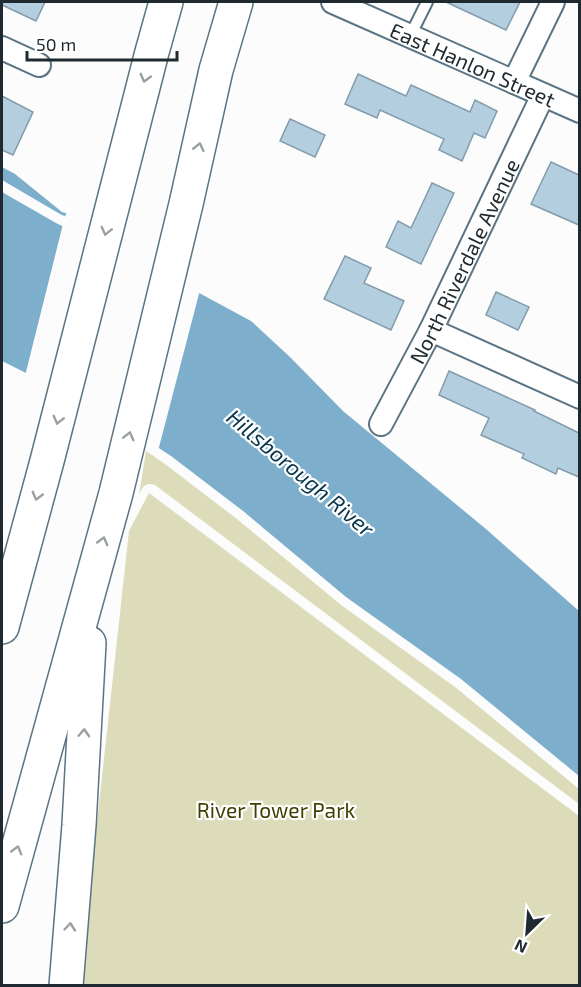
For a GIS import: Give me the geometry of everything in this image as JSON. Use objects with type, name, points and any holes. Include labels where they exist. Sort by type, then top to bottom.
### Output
[{"type":"highway","points":[[2,627],[166,2]]},
{"type":"highway","points":[[2,906],[116,493],[216,70],[236,2]]},
{"type":"highway","points":[[2,582],[28,531]]},
{"type":"highway","points":[[66,986],[79,825],[93,578]]},
{"type":"street","name":"East Hanlon Street","points":[[333,2],[579,111]]},
{"type":"street","points":[[514,82],[553,2]]},
{"type":"street","points":[[2,48],[39,65]]},
{"type":"street","name":"North Riverdale Avenue","points":[[381,424],[430,330],[543,95]]},
{"type":"street","points":[[430,330],[579,398]]},
{"type":"lane","points":[[410,36],[427,2]]},
{"type":"green space","points":[[146,451],[237,519],[341,605],[455,687],[579,789],[579,804],[155,485],[145,485],[139,495]]},
{"type":"green space","name":"River Tower Park","points":[[149,493],[579,816],[579,985],[79,986],[129,531]]},
{"type":"water","points":[[2,167],[15,174],[62,212],[97,223],[95,231],[60,214],[2,180]]},
{"type":"water","name":"Hillsborough River","points":[[2,192],[56,223],[251,321],[343,411],[486,529],[579,611],[579,776],[461,679],[346,597],[243,511],[171,456],[102,411],[2,361]]},
{"type":"pier","points":[[67,211],[98,220],[95,234],[64,220]]},
{"type":"pier","points":[[63,224],[200,290],[158,451],[101,413],[25,376]]},
{"type":"building","points":[[2,2],[45,2],[36,21],[2,5]]},
{"type":"building","points":[[446,2],[520,2],[506,30]]},
{"type":"building","points":[[358,74],[406,96],[411,85],[470,112],[475,100],[497,111],[485,138],[474,133],[462,161],[439,150],[444,139],[380,110],[377,118],[345,104]]},
{"type":"building","points":[[2,96],[33,112],[13,155],[2,150]]},
{"type":"building","points":[[290,119],[325,135],[315,157],[280,141]]},
{"type":"building","points":[[551,162],[579,175],[579,225],[531,204]]},
{"type":"building","points":[[432,183],[454,193],[421,264],[386,247],[398,221],[411,228]]},
{"type":"building","points":[[345,256],[371,268],[364,283],[404,301],[391,330],[324,299]]},
{"type":"building","points":[[496,292],[529,307],[518,330],[486,315]]},
{"type":"building","points":[[449,371],[535,410],[579,433],[579,477],[558,468],[556,474],[522,458],[524,454],[481,435],[489,418],[439,395]]}]
